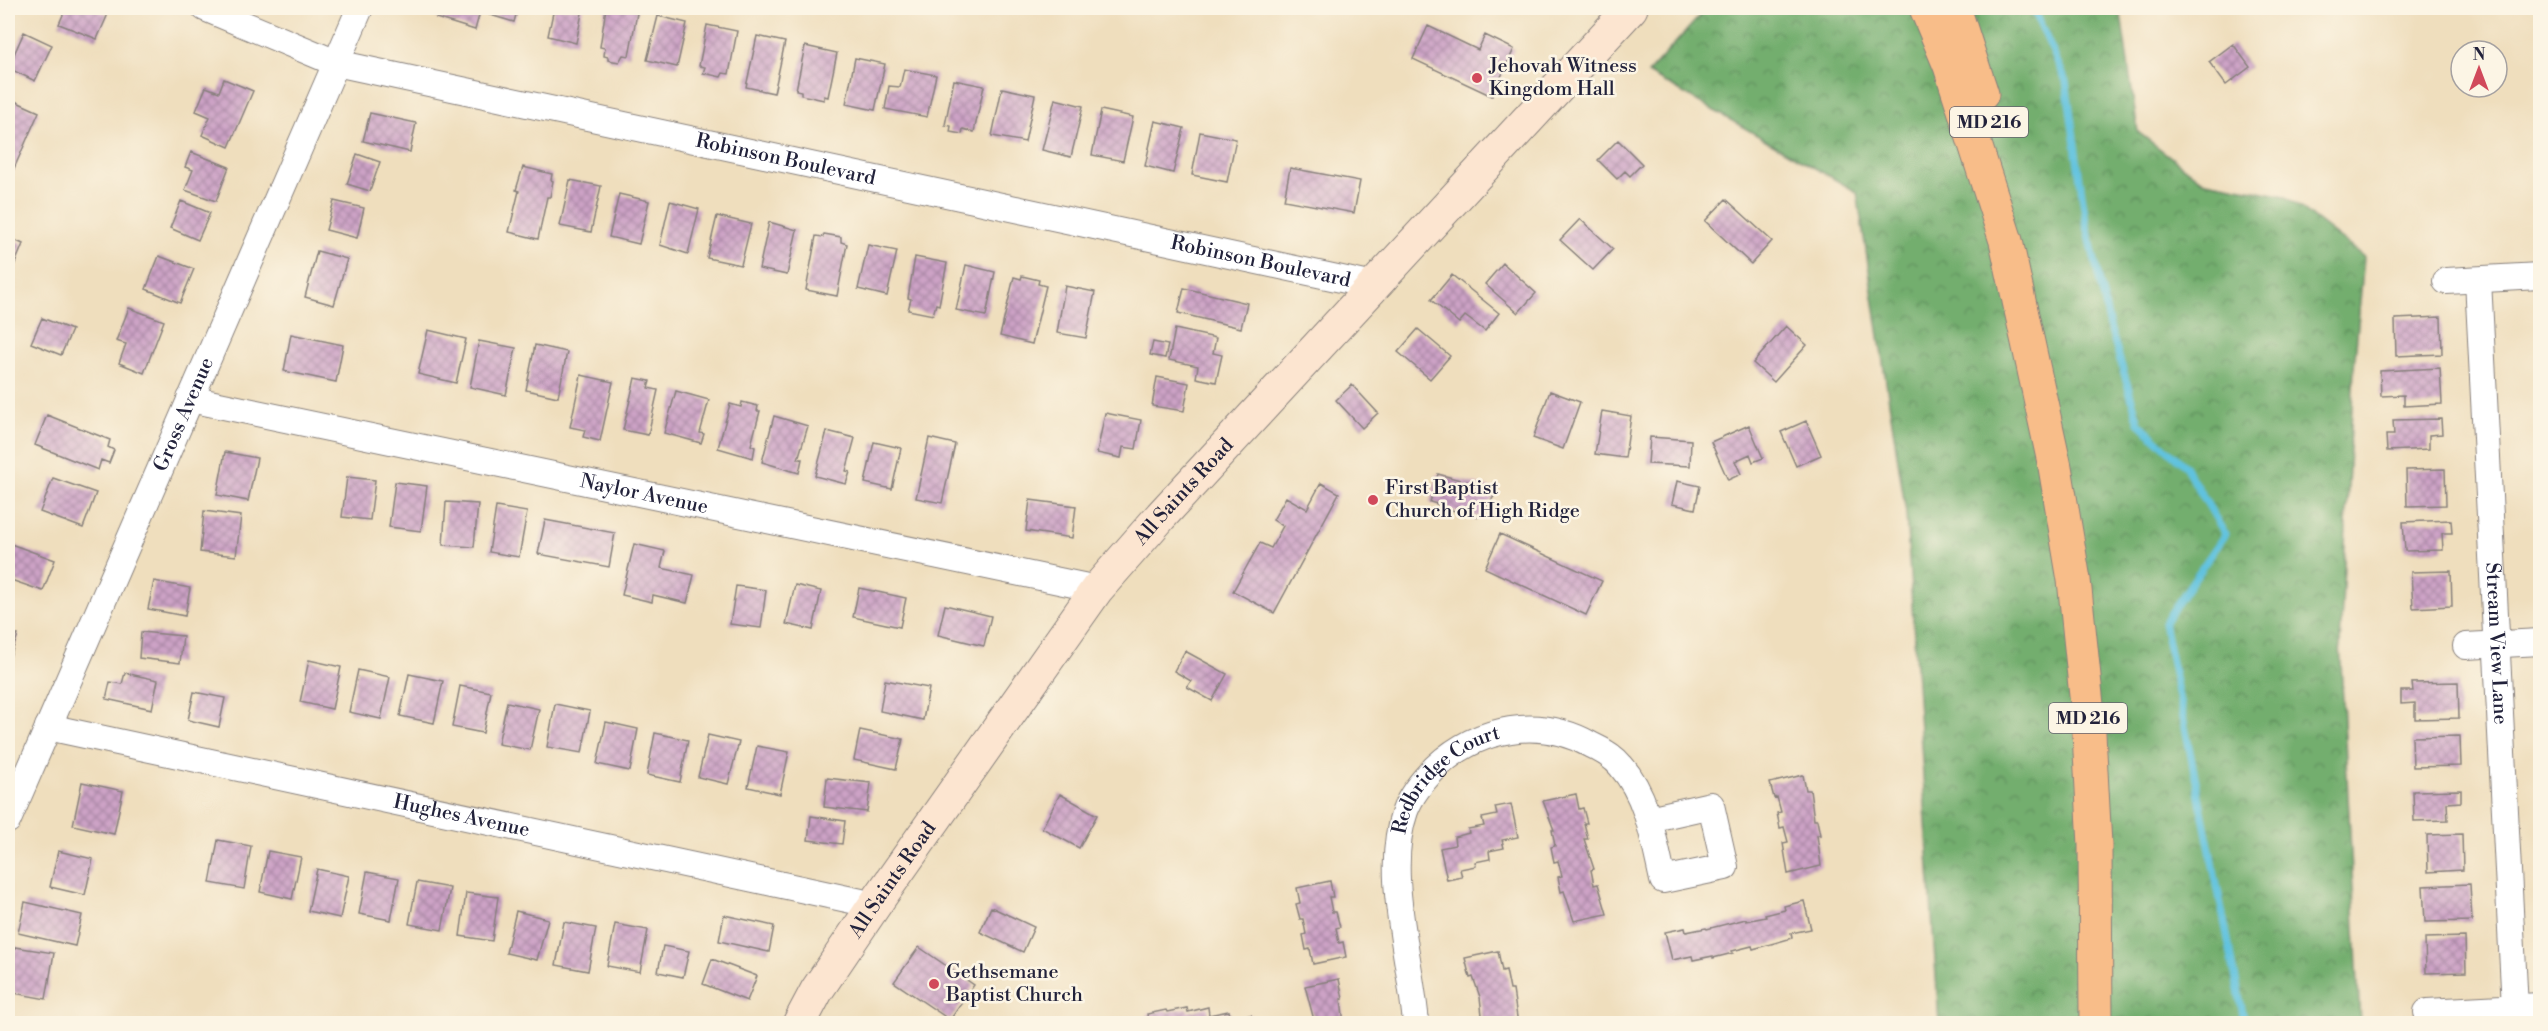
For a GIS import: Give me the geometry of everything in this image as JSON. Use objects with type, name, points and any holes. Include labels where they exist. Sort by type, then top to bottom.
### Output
[{"type":"main road","name":"MD 216","points":[[1926,8],[1957,87],[2006,241],[2053,457],[2074,580],[2088,715],[2095,844],[2096,1023]]},
{"type":"main road","name":"MD 216","points":[[1954,8],[1978,79],[1995,146],[2006,241]]},
{"type":"street","name":"Robinson Boulevard","points":[[205,8],[336,63],[1374,286]]},
{"type":"street","name":"Gross Avenue","points":[[8,820],[360,8]]},
{"type":"street","name":"All Saints Road","points":[[799,1023],[817,990],[875,905],[1097,589],[1161,516],[1628,8]]},
{"type":"street","points":[[2446,281],[2541,276]]},
{"type":"street","name":"Stream View Lane","points":[[2478,280],[2515,1008]]},
{"type":"street","name":"Naylor Avenue","points":[[190,399],[1097,589]]},
{"type":"street","points":[[2466,646],[2541,642]]},
{"type":"street","name":"Hughes Avenue","points":[[48,727],[875,905]]},
{"type":"street","name":"Redbridge Court","points":[[1416,1023],[1413,985],[1397,888],[1396,850],[1405,810],[1421,782],[1447,757],[1476,739],[1514,728],[1552,730],[1577,737],[1605,752],[1620,764],[1631,778],[1649,819]]},
{"type":"street","points":[[2427,1012],[2541,1006]]},
{"type":"green space","points":[[1707,8],[2120,8],[2138,132],[2201,180],[2285,196],[2364,257],[2354,369],[2340,644],[2360,1023],[1939,1023],[1906,513],[1857,192],[1648,73]]},
{"type":"building","points":[[66,8],[91,8],[108,14],[97,39],[59,24]]},
{"type":"building","points":[[439,8],[518,8],[514,22],[480,12],[475,30],[436,18]]},
{"type":"building","points":[[554,8],[583,8],[576,43],[548,36]]},
{"type":"building","points":[[606,8],[638,8],[629,56],[623,55],[619,62],[608,60],[608,57],[604,56],[605,48],[600,47]]},
{"type":"building","points":[[658,16],[687,23],[677,67],[647,60]]},
{"type":"building","points":[[707,25],[737,31],[729,74],[723,73],[721,77],[703,73],[705,67],[699,66]]},
{"type":"building","name":"Jehovah Witness Kingdom Hall","points":[[1428,26],[1478,50],[1485,35],[1514,49],[1492,96],[1413,59]]},
{"type":"building","points":[[24,32],[52,45],[35,81],[8,68]]},
{"type":"building","points":[[757,36],[785,42],[774,93],[746,87]]},
{"type":"building","points":[[2233,44],[2250,67],[2226,85],[2209,62]]},
{"type":"building","points":[[805,46],[837,53],[828,97],[824,96],[824,100],[801,95],[801,91],[796,90]]},
{"type":"building","points":[[855,58],[885,64],[875,110],[846,104]]},
{"type":"building","points":[[904,69],[936,75],[927,117],[885,109],[889,86],[900,87]]},
{"type":"building","points":[[224,79],[253,91],[229,147],[202,135],[210,117],[196,111],[206,87],[219,92]]},
{"type":"building","points":[[954,80],[984,86],[974,132],[963,129],[962,134],[950,132],[951,126],[945,125]]},
{"type":"building","points":[[1002,88],[1035,95],[1025,142],[992,136]]},
{"type":"building","points":[[8,98],[39,112],[8,182]]},
{"type":"building","points":[[1055,99],[1083,106],[1071,157],[1042,150]]},
{"type":"building","points":[[1101,110],[1133,117],[1123,161],[1092,155]]},
{"type":"building","points":[[370,113],[416,123],[410,152],[363,141]]},
{"type":"building","points":[[1155,121],[1184,128],[1173,173],[1145,166]]},
{"type":"building","points":[[1200,132],[1236,139],[1227,182],[1192,175]]},
{"type":"building","points":[[1618,140],[1642,164],[1630,176],[1625,171],[1617,179],[1598,160]]},
{"type":"building","points":[[191,152],[229,167],[216,201],[185,190],[193,170],[185,167]]},
{"type":"building","points":[[357,154],[380,162],[370,191],[347,184]]},
{"type":"building","points":[[523,167],[552,174],[550,197],[547,197],[538,239],[509,232],[519,191],[516,190]]},
{"type":"building","points":[[1290,168],[1360,181],[1354,213],[1284,200]]},
{"type":"building","points":[[570,180],[601,186],[591,232],[560,226]]},
{"type":"building","points":[[619,194],[649,201],[639,244],[609,237]]},
{"type":"building","points":[[1726,199],[1772,241],[1751,264],[1705,221]]},
{"type":"building","points":[[181,201],[210,213],[198,240],[170,228]]},
{"type":"building","points":[[334,201],[364,208],[357,238],[326,230]]},
{"type":"building","points":[[670,201],[699,209],[688,254],[660,245]]},
{"type":"building","points":[[717,216],[751,224],[741,265],[707,258]]},
{"type":"building","points":[[1580,219],[1613,249],[1593,270],[1560,240]]},
{"type":"building","points":[[769,222],[797,230],[787,275],[759,269]]},
{"type":"building","points":[[824,234],[841,237],[841,242],[847,244],[837,296],[806,290],[816,236],[823,237]]},
{"type":"building","points":[[8,237],[23,244],[11,273],[8,272]]},
{"type":"building","points":[[868,245],[897,251],[887,296],[858,289]]},
{"type":"building","points":[[317,251],[347,259],[334,305],[305,297]]},
{"type":"building","points":[[159,256],[194,269],[180,303],[146,289]]},
{"type":"building","points":[[915,257],[947,263],[939,305],[936,304],[933,315],[908,310]]},
{"type":"building","points":[[1503,263],[1536,293],[1518,313],[1485,284]]},
{"type":"building","points":[[966,265],[995,272],[986,316],[956,310]]},
{"type":"building","points":[[1452,275],[1499,313],[1485,331],[1465,316],[1459,323],[1431,300]]},
{"type":"building","points":[[1022,276],[1039,280],[1038,284],[1046,286],[1032,344],[1000,336],[1014,277],[1021,279]]},
{"type":"building","points":[[1065,286],[1095,292],[1086,338],[1057,333]]},
{"type":"building","points":[[1184,288],[1247,303],[1241,328],[1178,313]]},
{"type":"building","points":[[129,308],[164,321],[144,373],[119,363],[126,344],[116,341]]},
{"type":"building","points":[[2441,317],[2442,354],[2396,356],[2395,319]]},
{"type":"building","points":[[42,318],[72,330],[61,355],[31,343]]},
{"type":"building","points":[[1786,326],[1807,345],[1774,382],[1753,363]]},
{"type":"building","points":[[1175,329],[1216,338],[1213,353],[1222,355],[1216,382],[1196,378],[1198,366],[1169,360]]},
{"type":"building","points":[[1418,329],[1450,356],[1430,379],[1398,352]]},
{"type":"building","points":[[428,330],[466,339],[456,383],[418,374]]},
{"type":"building","points":[[291,334],[343,345],[336,382],[284,371]]},
{"type":"building","points":[[479,341],[516,348],[506,395],[470,387]]},
{"type":"building","points":[[1153,342],[1168,345],[1165,358],[1150,355]]},
{"type":"building","points":[[535,345],[567,352],[558,397],[526,390]]},
{"type":"building","points":[[2440,368],[2442,404],[2404,406],[2404,395],[2381,396],[2380,371]]},
{"type":"building","points":[[581,375],[613,382],[600,441],[583,437],[585,430],[570,427]]},
{"type":"building","points":[[1157,377],[1189,383],[1184,411],[1152,406]]},
{"type":"building","points":[[635,378],[650,381],[648,388],[658,390],[648,435],[623,430]]},
{"type":"building","points":[[1352,385],[1378,413],[1362,428],[1336,400]]},
{"type":"building","points":[[676,391],[709,400],[700,433],[704,434],[701,443],[664,433]]},
{"type":"building","points":[[1550,391],[1580,402],[1563,449],[1533,438]]},
{"type":"building","points":[[742,402],[758,406],[757,411],[760,411],[751,445],[755,447],[753,458],[718,448],[730,404],[741,407]]},
{"type":"building","points":[[1602,411],[1631,416],[1625,458],[1595,454]]},
{"type":"building","points":[[1105,413],[1141,420],[1136,449],[1123,447],[1121,458],[1097,453]]},
{"type":"building","points":[[47,415],[110,440],[108,447],[114,450],[109,463],[101,460],[98,470],[35,445]]},
{"type":"building","points":[[774,416],[808,426],[798,459],[802,459],[799,473],[762,462]]},
{"type":"building","points":[[2441,419],[2442,434],[2429,435],[2429,449],[2387,451],[2386,435],[2394,435],[2393,420]]},
{"type":"building","points":[[1806,421],[1821,455],[1796,466],[1781,432]]},
{"type":"building","points":[[1749,425],[1763,458],[1753,462],[1750,454],[1735,461],[1741,474],[1728,480],[1711,442]]},
{"type":"building","points":[[827,431],[855,438],[846,471],[850,472],[846,484],[815,476]]},
{"type":"building","points":[[1650,437],[1691,440],[1690,466],[1648,464]]},
{"type":"building","points":[[929,438],[955,444],[942,503],[916,498]]},
{"type":"building","points":[[874,442],[901,448],[892,489],[865,483]]},
{"type":"building","points":[[225,452],[257,458],[248,501],[217,495]]},
{"type":"building","points":[[2445,469],[2446,505],[2407,506],[2406,470]]},
{"type":"building","points":[[1438,474],[1494,489],[1495,495],[1479,517],[1447,509],[1447,507],[1430,502]]},
{"type":"building","points":[[347,477],[375,480],[370,520],[342,517]]},
{"type":"building","points":[[53,478],[96,493],[83,528],[40,512]]},
{"type":"building","points":[[1677,481],[1700,486],[1695,509],[1672,504]]},
{"type":"building","points":[[395,482],[427,486],[421,531],[389,527]]},
{"type":"building","points":[[1321,483],[1339,493],[1274,613],[1233,591],[1260,543],[1271,548],[1283,526],[1273,520],[1286,497],[1307,509]]},
{"type":"building","points":[[1030,500],[1076,506],[1072,538],[1026,531]]},
{"type":"building","points":[[446,502],[478,504],[474,547],[443,545]]},
{"type":"building","points":[[496,507],[527,512],[519,557],[489,552]]},
{"type":"building","points":[[204,511],[241,516],[236,556],[200,552]]},
{"type":"building","points":[[545,520],[615,533],[609,567],[538,554]]},
{"type":"building","points":[[2451,520],[2452,533],[2442,533],[2443,550],[2405,551],[2403,522]]},
{"type":"building","points":[[1500,534],[1602,581],[1586,615],[1485,568]]},
{"type":"building","points":[[8,543],[55,560],[43,591],[8,579]]},
{"type":"building","points":[[634,544],[665,551],[661,568],[694,575],[687,603],[653,595],[652,602],[622,595]]},
{"type":"building","points":[[2451,571],[2452,606],[2413,608],[2411,572]]},
{"type":"building","points":[[154,581],[190,588],[185,616],[148,609]]},
{"type":"building","points":[[795,585],[821,591],[813,630],[786,624]]},
{"type":"building","points":[[736,586],[766,590],[761,628],[730,624]]},
{"type":"building","points":[[859,588],[906,598],[900,627],[853,617]]},
{"type":"building","points":[[945,605],[991,616],[984,646],[938,635]]},
{"type":"building","points":[[8,632],[18,635],[8,662]]},
{"type":"building","points":[[141,632],[183,636],[180,663],[139,658]]},
{"type":"building","points":[[1185,651],[1227,674],[1212,701],[1187,687],[1191,681],[1174,671]]},
{"type":"building","points":[[309,660],[341,667],[332,709],[300,702]]},
{"type":"building","points":[[358,670],[390,677],[381,719],[349,712]]},
{"type":"building","points":[[125,673],[158,680],[152,709],[106,699],[110,682],[122,684]]},
{"type":"building","points":[[409,674],[443,681],[434,723],[400,716]]},
{"type":"building","points":[[885,680],[929,688],[923,720],[880,711]]},
{"type":"building","points":[[2458,682],[2459,718],[2415,719],[2415,703],[2401,704],[2401,691],[2413,691],[2412,683]]},
{"type":"building","points":[[460,686],[491,692],[483,733],[452,727]]},
{"type":"building","points":[[194,692],[225,698],[219,727],[188,720]]},
{"type":"building","points":[[507,702],[539,709],[530,750],[498,744]]},
{"type":"building","points":[[555,704],[590,711],[582,753],[547,747]]},
{"type":"building","points":[[606,722],[638,729],[630,771],[597,764]]},
{"type":"building","points":[[860,730],[903,739],[896,769],[854,760]]},
{"type":"building","points":[[655,733],[688,740],[680,782],[647,775]]},
{"type":"building","points":[[708,735],[739,742],[728,784],[698,777]]},
{"type":"building","points":[[2460,736],[2461,766],[2413,767],[2412,737]]},
{"type":"building","points":[[757,746],[789,752],[780,794],[748,787]]},
{"type":"building","points":[[1803,775],[1806,790],[1810,790],[1814,820],[1817,820],[1820,835],[1817,835],[1821,866],[1788,874],[1783,843],[1788,842],[1784,827],[1780,828],[1777,813],[1781,812],[1770,783]]},
{"type":"building","points":[[827,778],[871,783],[867,812],[824,807]]},
{"type":"building","points":[[82,782],[123,791],[114,834],[73,825]]},
{"type":"building","points":[[2461,790],[2461,802],[2447,803],[2448,820],[2414,821],[2413,791]]},
{"type":"building","points":[[1060,794],[1097,815],[1079,848],[1042,828]]},
{"type":"building","points":[[1576,794],[1579,809],[1583,808],[1587,823],[1584,823],[1588,839],[1584,839],[1594,869],[1591,870],[1594,885],[1598,884],[1607,914],[1574,921],[1564,891],[1561,892],[1558,877],[1562,876],[1558,861],[1554,862],[1551,847],[1555,846],[1552,830],[1554,830],[1543,801]]},
{"type":"building","points":[[1511,804],[1518,837],[1502,840],[1504,848],[1489,851],[1490,859],[1475,862],[1476,866],[1460,869],[1462,877],[1447,880],[1440,848],[1455,845],[1454,837],[1469,833],[1468,829],[1484,826],[1482,818],[1497,815],[1495,807]]},
{"type":"building","points":[[811,816],[845,821],[842,844],[808,840]]},
{"type":"building","points":[[2462,834],[2463,870],[2428,872],[2427,835]]},
{"type":"building","points":[[218,840],[251,846],[244,889],[210,883]]},
{"type":"building","points":[[58,851],[93,859],[85,895],[50,887]]},
{"type":"building","points":[[268,851],[301,857],[292,899],[260,892]]},
{"type":"building","points":[[317,869],[349,876],[340,918],[308,911]]},
{"type":"building","points":[[367,872],[399,878],[391,920],[359,914]]},
{"type":"building","points":[[1330,881],[1333,897],[1329,897],[1332,912],[1336,912],[1340,927],[1336,928],[1339,943],[1343,942],[1346,957],[1313,964],[1310,949],[1306,950],[1303,919],[1300,919],[1296,904],[1300,903],[1297,888]]},
{"type":"building","points":[[417,882],[450,888],[442,930],[409,924]]},
{"type":"building","points":[[2470,884],[2472,921],[2425,922],[2423,886]]},
{"type":"building","points":[[466,893],[498,897],[492,941],[460,936]]},
{"type":"building","points":[[1804,901],[1811,929],[1791,933],[1792,938],[1753,949],[1752,946],[1732,951],[1733,953],[1713,958],[1713,956],[1693,960],[1692,956],[1672,960],[1665,932],[1685,928],[1686,932],[1707,929],[1746,919],[1746,921],[1766,917],[1765,915],[1785,910],[1784,906]]},
{"type":"building","points":[[25,902],[82,915],[75,946],[18,933]]},
{"type":"building","points":[[991,907],[1034,927],[1023,952],[980,932]]},
{"type":"building","points":[[516,911],[548,919],[537,960],[506,953]]},
{"type":"building","points":[[724,915],[774,926],[769,952],[719,941]]},
{"type":"building","points":[[564,922],[596,928],[588,971],[556,965]]},
{"type":"building","points":[[615,924],[648,930],[640,972],[607,966]]},
{"type":"building","points":[[2465,937],[2466,972],[2426,973],[2425,938]]},
{"type":"building","points":[[663,946],[689,951],[683,977],[658,972]]},
{"type":"building","points":[[15,947],[54,953],[46,999],[8,992]]},
{"type":"building","name":"Gethsemane Baptist Church","points":[[919,947],[974,985],[950,1020],[894,982]]},
{"type":"building","points":[[1498,951],[1502,971],[1506,970],[1510,990],[1513,990],[1518,1024],[1483,1024],[1480,997],[1473,977],[1470,978],[1465,958]]},
{"type":"building","points":[[712,959],[757,976],[747,1001],[703,984]]},
{"type":"building","points":[[1339,979],[1344,1024],[1315,1024],[1305,986]]},
{"type":"building","points":[[1208,1007],[1209,1015],[1229,1011],[1231,1019],[1251,1015],[1253,1024],[1149,1024],[1147,1014],[1187,1008],[1188,1012]]},
{"type":"waterway","points":[[2033,8],[2066,81],[2086,222],[2110,327],[2139,423],[2185,466],[2225,534],[2164,623],[2245,1024]]},
{"type":"place","name":"Jehovah Witness Kingdom Hall","points":[[1477,78]]},
{"type":"place","name":"First Baptist Church of High Ridge","points":[[1373,500]]},
{"type":"place","name":"Gethsemane Baptist Church","points":[[934,984]]}]
